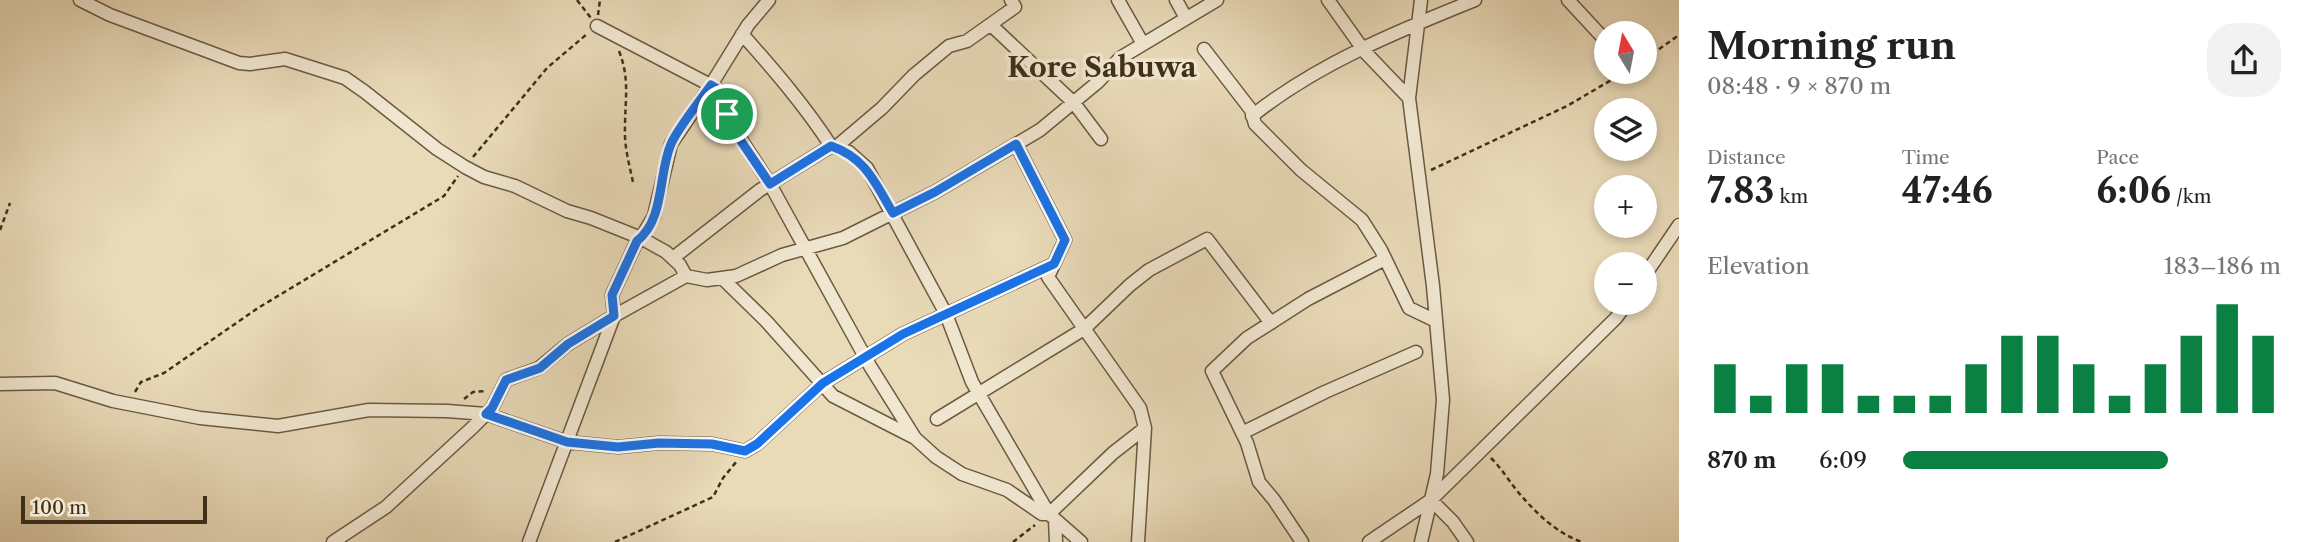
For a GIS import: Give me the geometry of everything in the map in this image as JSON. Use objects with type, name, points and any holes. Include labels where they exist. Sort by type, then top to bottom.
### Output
[{"type":"street","points":[[80,0],[110,15],[227,59],[250,64],[285,59],[345,78],[437,149],[465,167],[484,177],[515,186],[567,211],[641,238],[666,252],[680,265],[686,276]]},
{"type":"street","points":[[529,542],[614,316],[612,295],[637,241],[654,216],[671,144],[742,34],[769,0]]},
{"type":"street","points":[[1118,0],[1143,44]]},
{"type":"street","points":[[1176,0],[1186,18]]},
{"type":"street","points":[[333,542],[386,507],[486,414],[492,408],[506,380],[540,368],[568,344],[686,276],[707,280],[736,276],[782,255],[843,238],[935,192],[1040,130],[1074,103],[1120,58],[1217,0]]},
{"type":"street","points":[[1328,0],[1362,49],[1409,98]]},
{"type":"street","points":[[1421,0],[1409,98],[1443,400],[1437,474],[1421,542]]},
{"type":"street","points":[[1252,116],[1271,101],[1362,49],[1475,0]]},
{"type":"street","points":[[1568,0],[1594,28]]},
{"type":"street","points":[[673,258],[770,184],[833,146],[882,108],[914,75],[949,46],[967,41],[991,25],[1016,2]]},
{"type":"street","points":[[991,25],[1074,103],[1101,139]]},
{"type":"street","points":[[597,26],[716,88],[741,141],[770,184],[866,359],[915,438]]},
{"type":"street","points":[[742,34],[779,76],[833,146],[849,152],[867,168],[946,314],[978,392],[1052,517],[1081,542]]},
{"type":"street","points":[[1204,49],[1251,110],[1255,124],[1301,170],[1362,220],[1409,308],[1436,321]]},
{"type":"street","points":[[1016,144],[1065,240],[1048,277],[1140,408],[1144,428],[1138,542]]},
{"type":"street","points":[[1657,257],[1679,225]]},
{"type":"street","points":[[937,419],[1084,329],[1149,270],[1207,239],[1271,323]]},
{"type":"street","points":[[1302,542],[1259,482],[1242,433],[1212,371],[1247,338],[1308,299],[1385,259]]},
{"type":"street","points":[[0,384],[55,383],[128,404],[200,418],[278,426],[369,410],[447,411],[486,414],[567,442],[618,447],[659,443],[712,444],[745,451],[757,444],[823,383],[903,334],[1054,264]]},
{"type":"street","points":[[722,278],[766,321],[833,396],[915,438],[936,457],[962,474],[1007,490],[1042,514],[1052,517]]},
{"type":"street","points":[[1368,542],[1431,500],[1618,315]]},
{"type":"street","points":[[1242,433],[1325,392],[1416,352]]},
{"type":"street","points":[[1052,517],[1113,453],[1144,428]]},
{"type":"street","points":[[1431,500],[1453,522],[1467,542]]},
{"type":"street","points":[[1052,517],[1056,542]]},
{"type":"path","points":[[128,404],[141,382],[164,373],[258,309],[444,195],[547,68],[597,26],[577,0]]},
{"type":"path","points":[[1657,50],[1679,34]]},
{"type":"path","points":[[612,35],[625,66],[628,99],[624,128],[633,182]]},
{"type":"path","points":[[1418,176],[1567,106],[1605,84]]},
{"type":"path","points":[[0,230],[10,203]]},
{"type":"path","points":[[447,411],[473,392],[501,389]]},
{"type":"path","points":[[1482,450],[1553,527],[1565,536],[1582,542]]},
{"type":"path","points":[[615,542],[713,497],[723,478],[745,451]]},
{"type":"path","points":[[1013,542],[1052,517]]},
{"type":"district","name":"Kore Sabuwa","points":[[1102,67]]},
{"type":"route","points":[[711,85],[716,88],[727,114],[741,141],[770,184],[831,146],[849,152],[867,168],[893,213],[935,192],[1016,144],[1065,240],[1054,264],[903,334],[823,383],[757,444],[745,451],[712,444],[659,443],[618,447],[567,442],[486,414],[492,408],[506,380],[540,368],[568,344],[614,316],[612,295],[637,241],[654,216],[671,144],[711,85]]}]
